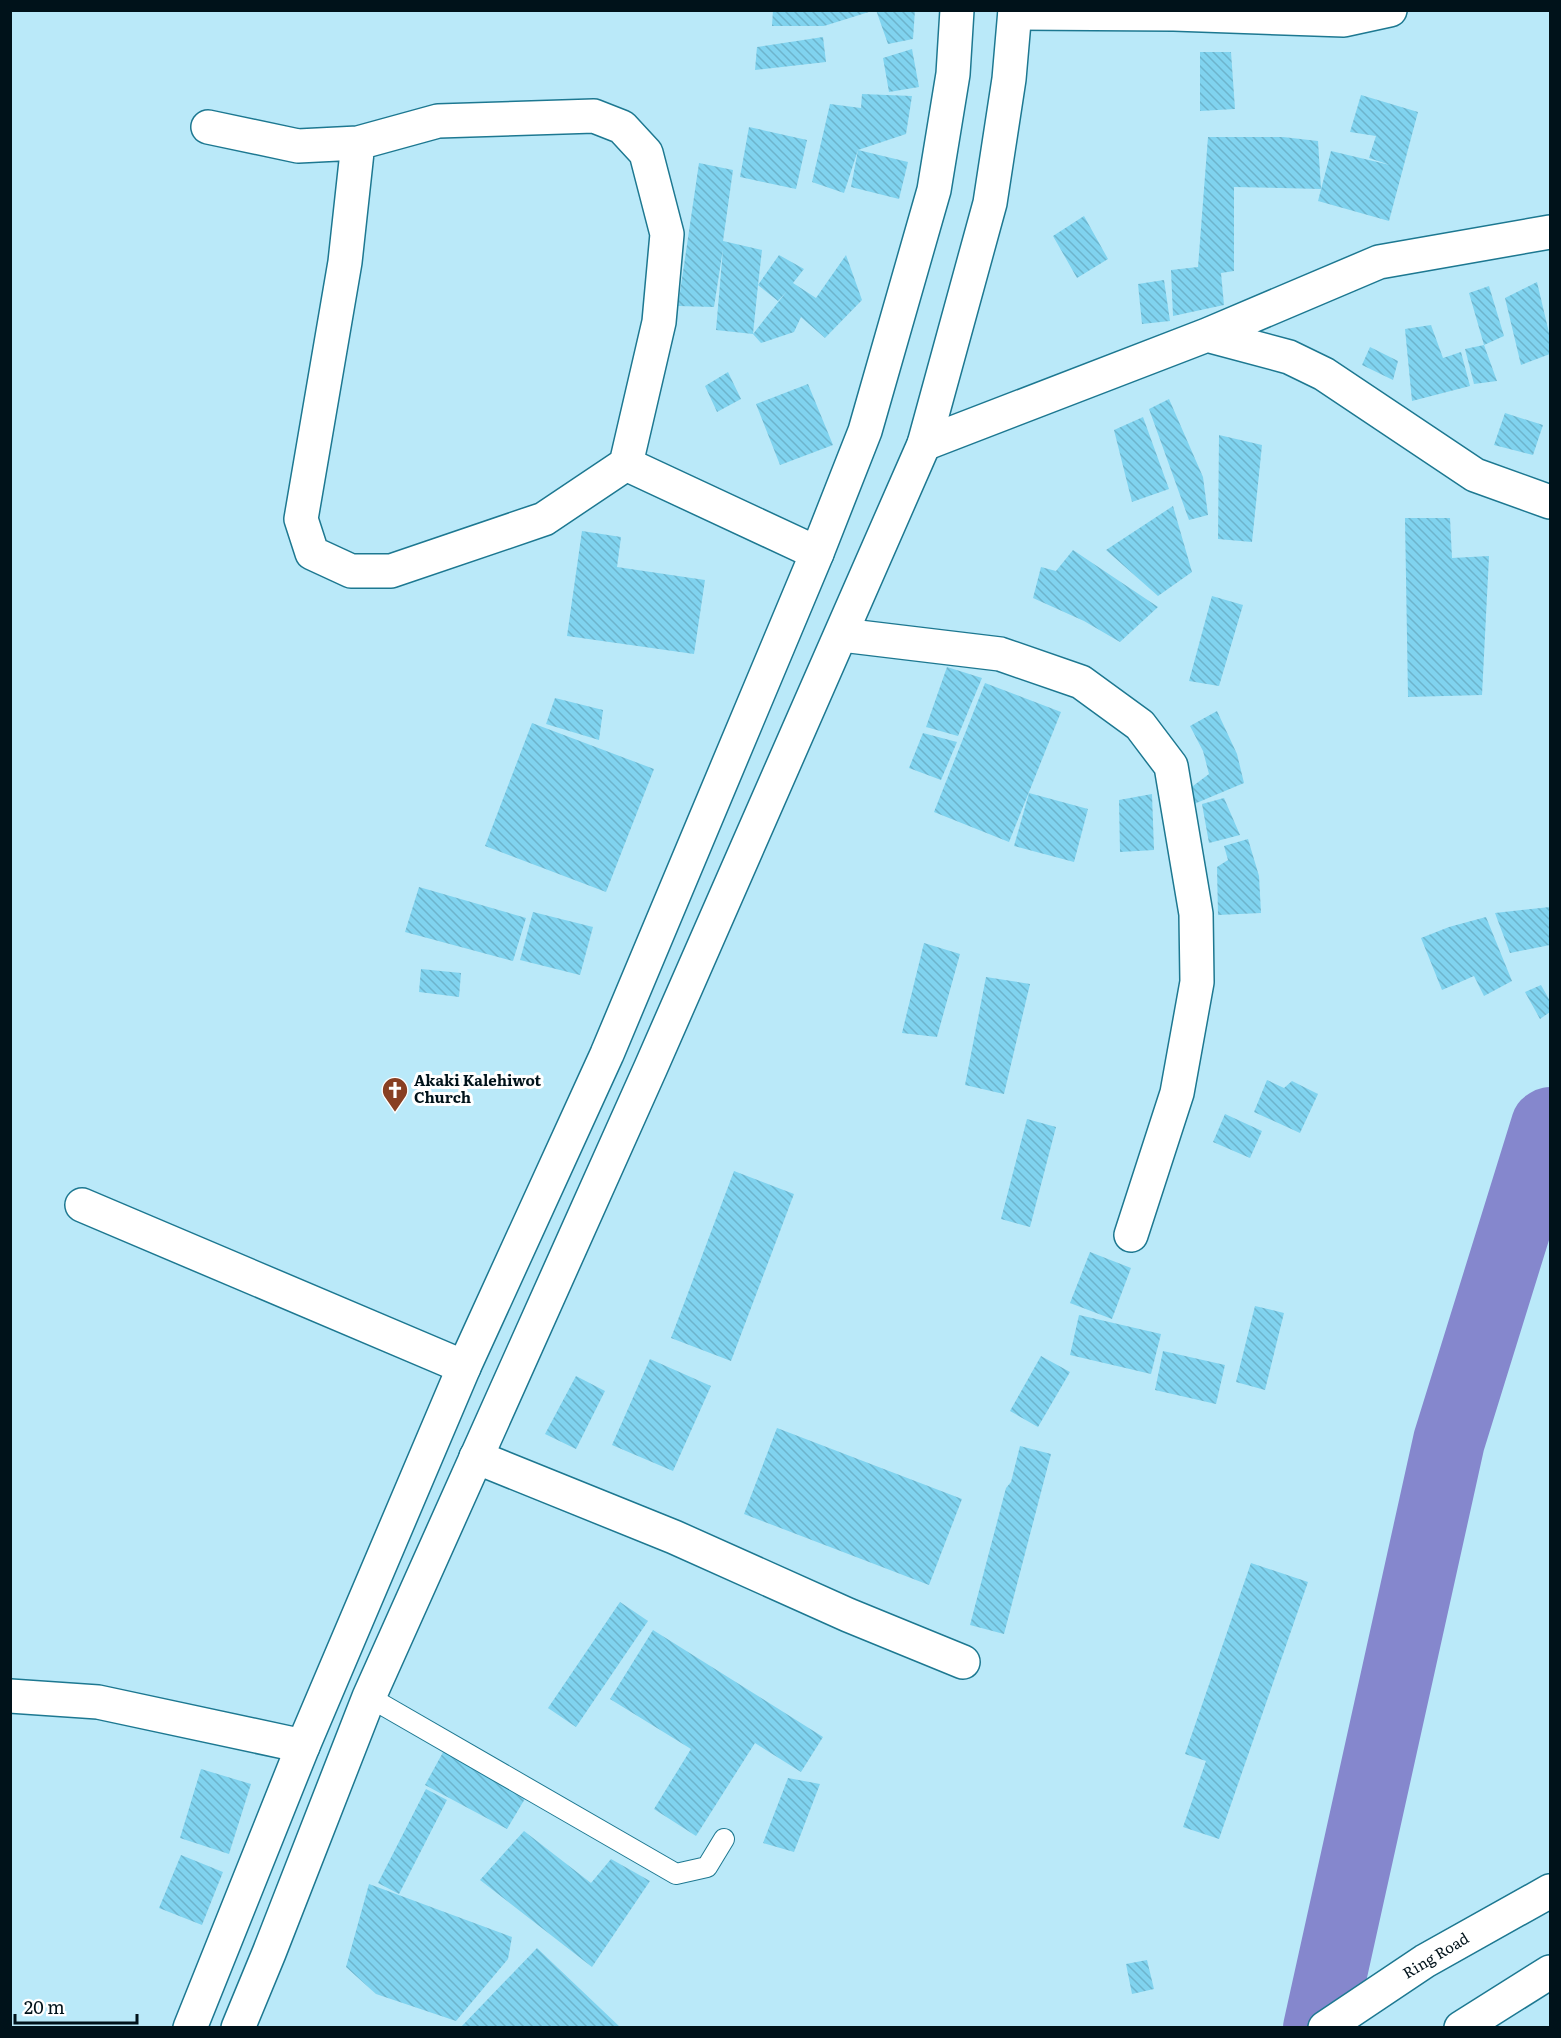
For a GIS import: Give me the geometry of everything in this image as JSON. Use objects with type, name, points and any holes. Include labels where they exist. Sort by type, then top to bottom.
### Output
[{"type":"main road","points":[[190,2028],[303,1746],[464,1367],[607,1054],[817,553],[865,431],[934,190],[953,74],[957,10]]},
{"type":"main road","points":[[238,2028],[369,1697],[842,635],[924,444],[990,203],[1009,79],[1015,12],[1174,14],[1344,20],[1390,10]]},
{"type":"main road","points":[[208,127],[298,146],[358,143],[438,121],[594,116],[622,127],[646,153],[667,234],[659,322],[626,464],[544,519],[391,571],[351,571],[312,553],[301,519],[345,262],[358,143]]},
{"type":"main road","points":[[924,444],[1207,335],[1379,262],[1551,232]]},
{"type":"main road","points":[[1207,335],[1288,357],[1324,374],[1475,475],[1551,502]]},
{"type":"main road","points":[[626,464],[817,553]]},
{"type":"main road","points":[[842,635],[1000,654],[1081,682],[1140,725],[1171,766],[1196,914],[1197,982],[1177,1093],[1131,1235]]},
{"type":"main road","points":[[82,1204],[464,1367]]},
{"type":"main road","points":[[476,1457],[674,1537],[848,1615],[963,1662]]},
{"type":"main road","points":[[10,1696],[98,1702],[303,1746]]},
{"type":"main road","name":"Ring Road","points":[[1325,2028],[1425,1961],[1551,1891]]},
{"type":"main road","points":[[1461,2028],[1551,1972]]},
{"type":"lane","points":[[369,1697],[676,1874],[707,1867],[724,1839]]},
{"type":"building","points":[[773,10],[872,11],[824,26],[772,26]]},
{"type":"building","points":[[876,10],[915,10],[913,39],[888,44]]},
{"type":"building","points":[[823,37],[826,62],[755,70],[757,47]]},
{"type":"building","points":[[912,49],[919,87],[889,92],[883,58]]},
{"type":"building","points":[[1200,52],[1231,52],[1235,109],[1200,111]]},
{"type":"building","points":[[862,94],[912,96],[906,134],[858,150],[844,193],[812,182],[830,104],[861,108]]},
{"type":"building","points":[[1361,95],[1418,112],[1389,221],[1318,201],[1331,151],[1390,165],[1369,158],[1376,136],[1350,132]]},
{"type":"building","points":[[749,127],[807,140],[796,189],[740,177]]},
{"type":"building","points":[[1208,137],[1283,137],[1318,141],[1321,189],[1234,187],[1234,271],[1221,273],[1224,305],[1173,316],[1171,270],[1198,267]]},
{"type":"building","points":[[858,150],[908,162],[899,199],[851,187]]},
{"type":"building","points":[[699,163],[733,170],[723,241],[762,250],[753,334],[716,330],[723,249],[714,307],[678,306]]},
{"type":"building","points":[[1084,216],[1108,259],[1077,278],[1053,236]]},
{"type":"building","points":[[779,255],[804,269],[793,283],[816,298],[846,255],[862,300],[825,338],[801,317],[794,332],[761,343],[753,334],[787,291],[778,301],[758,285]]},
{"type":"building","points":[[1164,280],[1170,321],[1142,324],[1138,284]]},
{"type":"building","points":[[1537,282],[1550,337],[1550,354],[1521,365],[1505,298]]},
{"type":"building","points":[[1489,286],[1504,336],[1484,345],[1469,293]]},
{"type":"building","points":[[1431,325],[1443,358],[1461,352],[1470,386],[1412,401],[1405,329]]},
{"type":"building","points":[[1484,345],[1497,381],[1474,384],[1465,349]]},
{"type":"building","points":[[1370,347],[1398,361],[1393,380],[1362,365]]},
{"type":"building","points":[[728,372],[741,399],[717,412],[705,386]]},
{"type":"building","points":[[808,384],[833,445],[780,465],[756,404]]},
{"type":"building","points":[[1169,399],[1203,477],[1208,515],[1189,520],[1149,409]]},
{"type":"building","points":[[1505,413],[1543,425],[1533,455],[1494,445]]},
{"type":"building","points":[[1143,417],[1169,489],[1132,502],[1114,430]]},
{"type":"building","points":[[1219,435],[1262,445],[1252,542],[1218,539]]},
{"type":"building","points":[[1173,506],[1192,572],[1158,596],[1106,550]]},
{"type":"building","points":[[1405,518],[1450,518],[1452,558],[1489,556],[1482,695],[1408,697]]},
{"type":"building","points":[[582,531],[621,537],[617,567],[705,580],[694,654],[567,636]]},
{"type":"building","points":[[1073,550],[1158,607],[1120,642],[1084,621],[1033,598],[1041,567],[1056,571]]},
{"type":"building","points":[[1212,596],[1243,605],[1219,686],[1189,681]]},
{"type":"building","points":[[947,667],[982,678],[958,736],[926,727]]},
{"type":"building","points":[[985,683],[1061,712],[1009,842],[934,812]]},
{"type":"building","points":[[555,698],[603,710],[599,740],[546,724]]},
{"type":"building","points":[[1217,711],[1237,754],[1244,783],[1194,804],[1189,789],[1209,774],[1203,751],[1190,726]]},
{"type":"building","points":[[532,723],[654,769],[606,892],[485,846]]},
{"type":"building","points":[[923,733],[957,742],[941,780],[909,768]]},
{"type":"building","points":[[1029,793],[1088,809],[1074,862],[1014,846]]},
{"type":"building","points":[[1152,794],[1154,850],[1120,852],[1119,800]]},
{"type":"building","points":[[1224,798],[1240,835],[1209,843],[1202,804]]},
{"type":"building","points":[[1248,839],[1259,876],[1261,913],[1218,915],[1217,867],[1228,860],[1224,846]]},
{"type":"building","points":[[419,887],[526,918],[513,961],[405,932]]},
{"type":"building","points":[[1550,907],[1550,945],[1510,953],[1495,913]]},
{"type":"building","points":[[533,912],[593,927],[580,975],[520,960]]},
{"type":"building","points":[[1486,917],[1512,981],[1484,996],[1474,976],[1442,990],[1421,938],[1449,927]]},
{"type":"building","points":[[924,943],[960,954],[937,1037],[902,1033]]},
{"type":"building","points":[[421,969],[461,973],[459,997],[419,992]]},
{"type":"building","points":[[986,977],[1030,984],[1004,1094],[965,1085]]},
{"type":"building","points":[[1541,985],[1550,1001],[1550,1012],[1540,1019],[1525,992]]},
{"type":"building","points":[[1267,1080],[1284,1088],[1292,1081],[1318,1094],[1300,1133],[1254,1112]]},
{"type":"building","points":[[1225,1114],[1262,1131],[1250,1158],[1213,1142]]},
{"type":"building","points":[[1027,1119],[1056,1127],[1030,1227],[1001,1219]]},
{"type":"building","points":[[734,1171],[794,1194],[731,1361],[671,1338]]},
{"type":"building","points":[[1090,1252],[1131,1268],[1112,1319],[1070,1303]]},
{"type":"building","points":[[1255,1306],[1284,1313],[1265,1390],[1236,1382]]},
{"type":"building","points":[[1079,1315],[1161,1334],[1151,1374],[1070,1355]]},
{"type":"building","points":[[1163,1351],[1225,1365],[1216,1404],[1155,1390]]},
{"type":"building","points":[[1041,1356],[1070,1372],[1038,1427],[1010,1411]]},
{"type":"building","points":[[650,1359],[711,1386],[673,1471],[612,1445]]},
{"type":"building","points":[[576,1376],[605,1391],[576,1449],[545,1434]]},
{"type":"building","points":[[777,1428],[962,1499],[929,1585],[744,1514]]},
{"type":"building","points":[[1020,1446],[1051,1454],[1004,1634],[970,1625],[1006,1488],[1011,1482]]},
{"type":"building","points":[[1251,1563],[1308,1582],[1219,1839],[1183,1827],[1206,1761],[1185,1754]]},
{"type":"building","points":[[620,1602],[648,1621],[576,1727],[548,1708]]},
{"type":"building","points":[[653,1630],[823,1737],[801,1772],[755,1743],[696,1836],[654,1809],[691,1749],[610,1699]]},
{"type":"building","points":[[447,1745],[529,1792],[507,1829],[425,1785]]},
{"type":"building","points":[[201,1769],[251,1784],[229,1854],[180,1838]]},
{"type":"building","points":[[788,1778],[820,1784],[794,1852],[763,1843]]},
{"type":"building","points":[[426,1789],[447,1800],[399,1894],[378,1883]]},
{"type":"building","points":[[524,1831],[591,1883],[611,1859],[650,1881],[592,1967],[480,1880]]},
{"type":"building","points":[[181,1855],[223,1872],[202,1925],[159,1908]]},
{"type":"building","points":[[369,1884],[512,1937],[508,1959],[456,2021],[376,1994],[346,1967]]},
{"type":"building","points":[[537,1948],[621,2028],[460,2028]]},
{"type":"building","points":[[1147,1960],[1154,1989],[1132,1994],[1126,1964]]},
{"type":"waterway","points":[[1319,2028],[1449,1441],[1547,1125],[1550,1123]]},
{"type":"place","name":"Akaki Kalehiwot Church","points":[[395,1113]]}]
